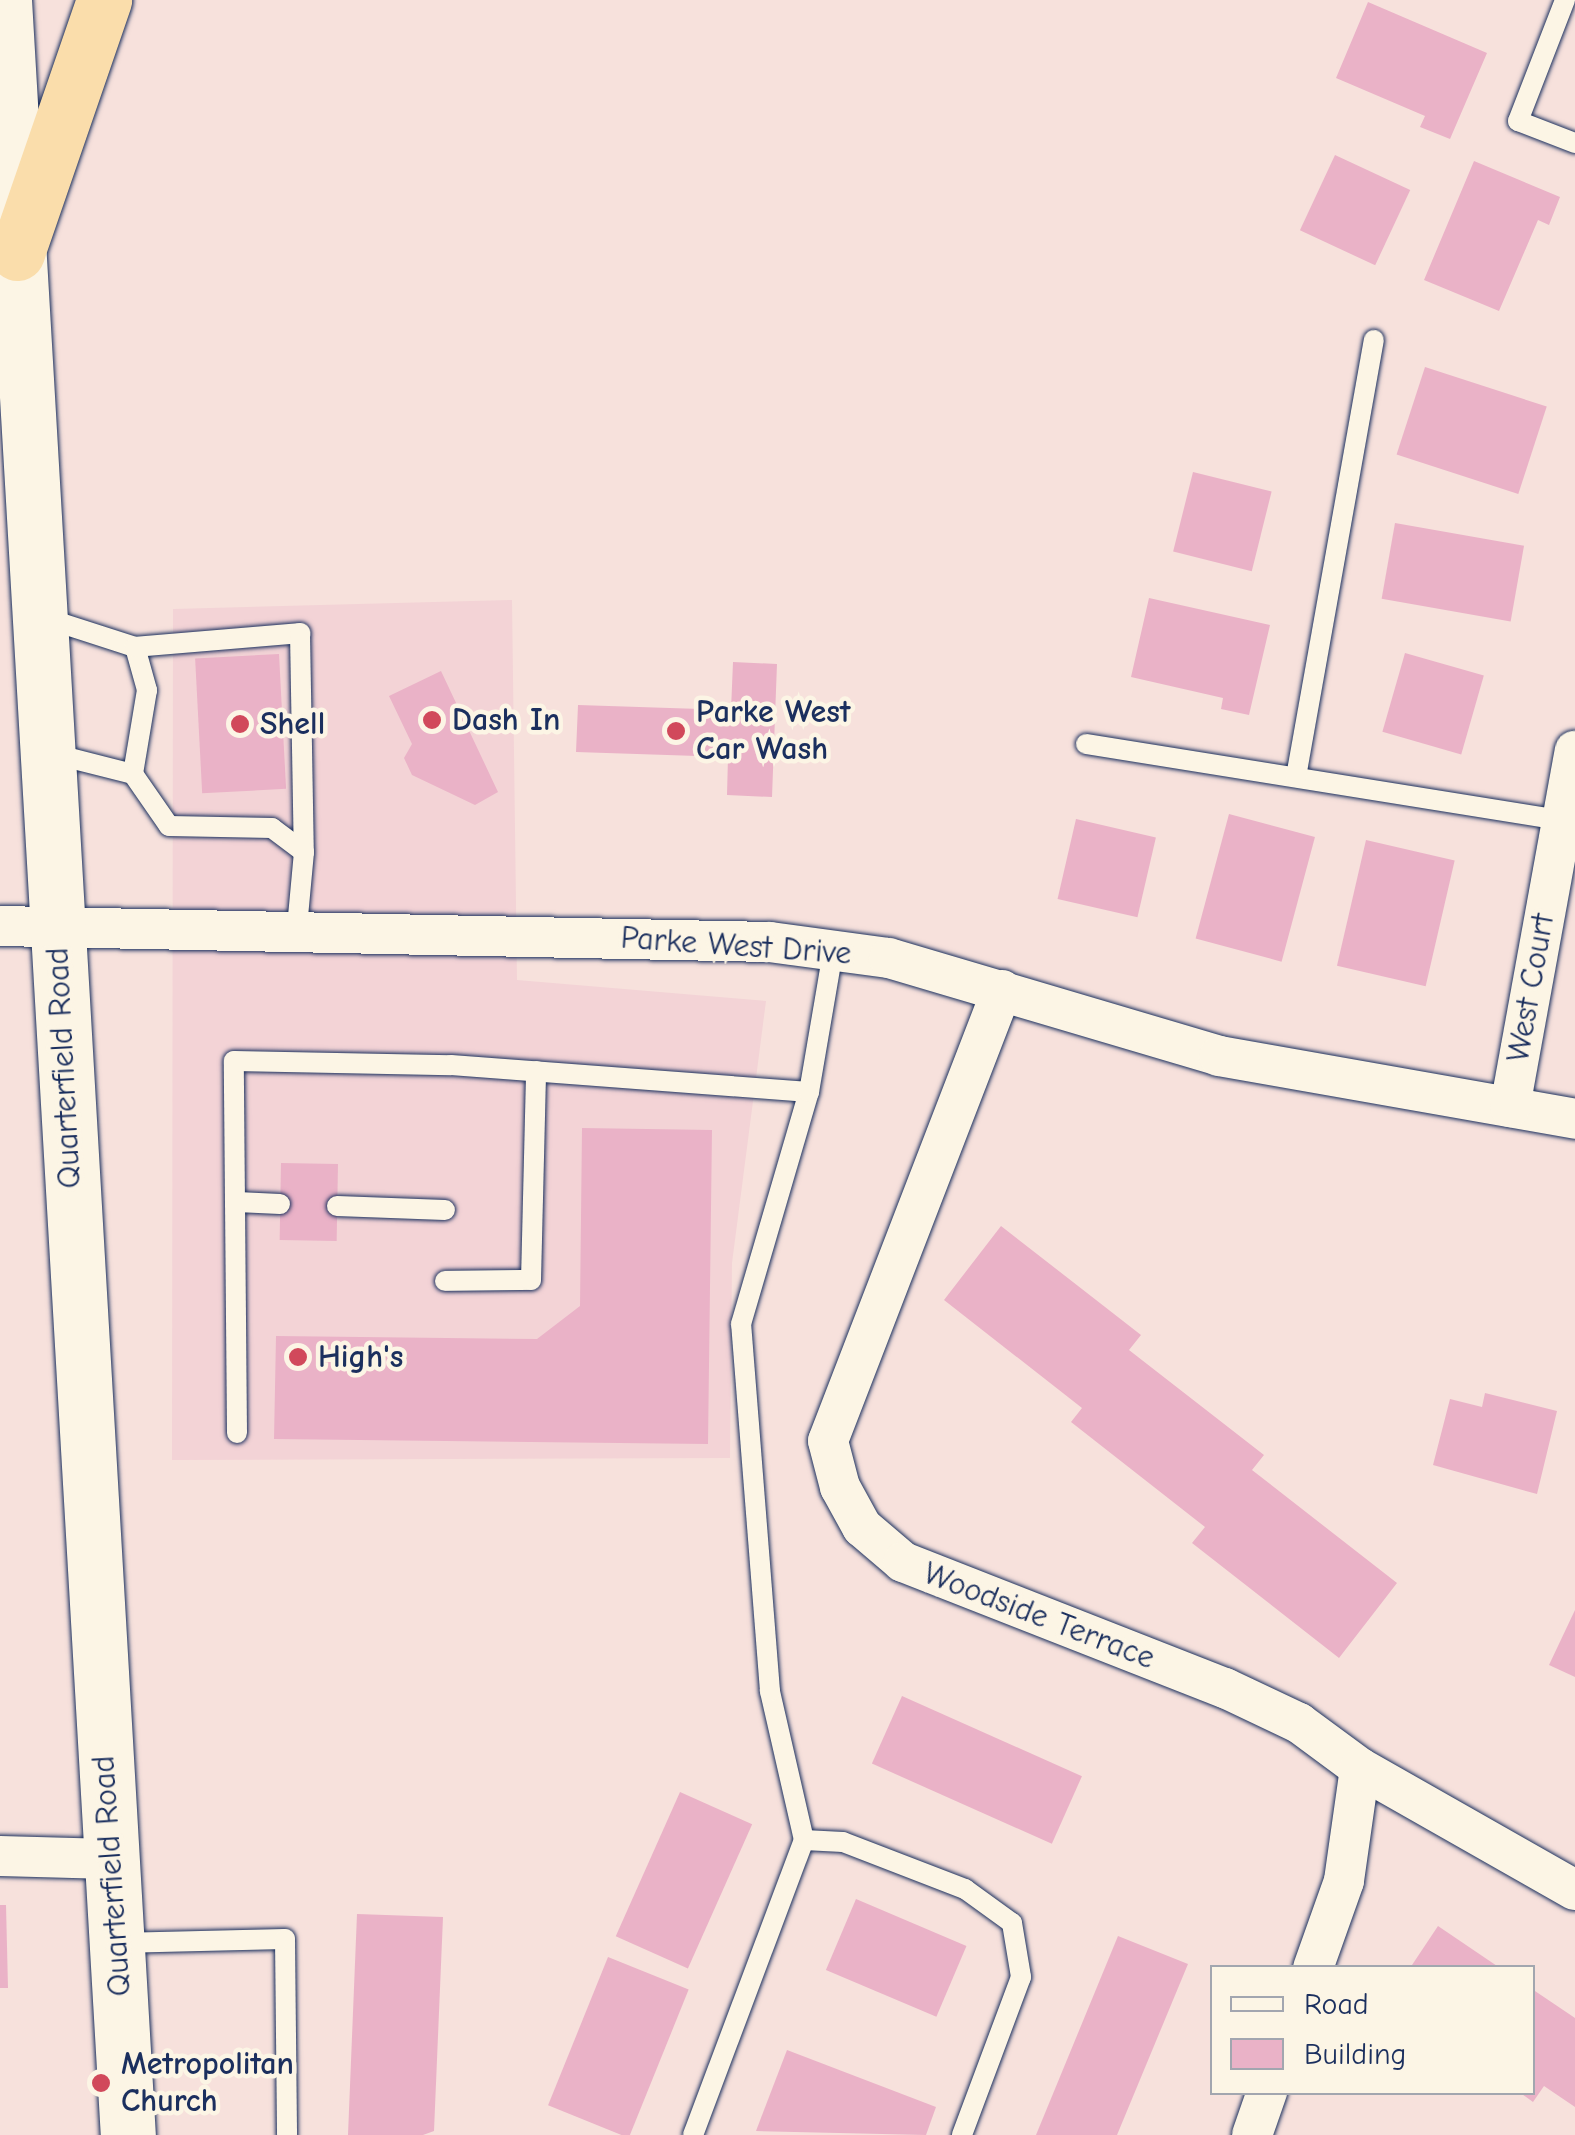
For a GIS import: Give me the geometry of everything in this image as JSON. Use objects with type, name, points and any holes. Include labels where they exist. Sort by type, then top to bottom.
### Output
[{"type":"highway","points":[[17,253],[104,0]]},
{"type":"main road","name":"Quarterfield Road","points":[[3,15],[128,2135]]},
{"type":"street","name":"West Court","points":[[1510,1107],[1568,821],[1575,750]]},
{"type":"street","name":"Parke West Drive","points":[[0,926],[297,928],[833,951],[1002,990],[1219,1056],[1575,1119]]},
{"type":"street","name":"Woodside Terrace","points":[[1002,990],[828,1441],[840,1487],[862,1527],[902,1562],[1225,1688],[1299,1723],[1360,1768],[1575,1890]]},
{"type":"street","points":[[1314,1965],[1344,1881],[1360,1768]]},
{"type":"street","points":[[0,1856],[110,1859]]},
{"type":"street","points":[[1252,2135],[1266,2095]]},
{"type":"lane","points":[[1565,0],[1518,121],[1575,143]]},
{"type":"lane","points":[[1296,777],[1374,340]]},
{"type":"lane","points":[[39,616],[135,647],[300,634],[304,852],[297,928]]},
{"type":"lane","points":[[133,774],[147,690],[135,647]]},
{"type":"lane","points":[[1086,744],[1568,821]]},
{"type":"lane","points":[[46,752],[133,774],[168,826],[272,828],[304,852]]},
{"type":"lane","points":[[694,2135],[804,1840],[770,1691],[741,1324],[809,1092],[833,951]]},
{"type":"lane","points":[[238,1433],[234,1061],[536,1071],[809,1092]]},
{"type":"lane","points":[[445,1281],[531,1280],[536,1071]]},
{"type":"lane","points":[[237,1202],[280,1204]]},
{"type":"lane","points":[[336,1206],[445,1210]]},
{"type":"lane","points":[[804,1840],[843,1842],[965,1888],[1012,1923],[1021,1977],[962,2135]]},
{"type":"lane","points":[[116,1943],[285,1939],[286,2135]]},
{"type":"shaded area","points":[[512,600],[517,980],[766,1001],[732,1263],[730,1458],[172,1460],[173,609]]},
{"type":"building","points":[[1368,2],[1487,53],[1450,139],[1420,127],[1425,116],[1336,78]]},
{"type":"building","points":[[1335,155],[1410,190],[1375,265],[1300,230]]},
{"type":"building","points":[[1474,161],[1560,197],[1549,225],[1538,220],[1499,311],[1424,280]]},
{"type":"building","points":[[1425,367],[1547,407],[1518,494],[1397,454]]},
{"type":"building","points":[[1193,472],[1272,492],[1252,571],[1173,552]]},
{"type":"building","points":[[1395,523],[1524,546],[1511,622],[1382,599]]},
{"type":"building","points":[[1149,598],[1270,625],[1249,715],[1221,709],[1223,698],[1131,677]]},
{"type":"building","points":[[1405,653],[1484,676],[1461,754],[1382,732]]},
{"type":"building","name":"Shell","points":[[279,654],[286,789],[202,793],[195,658]]},
{"type":"building","name":"Parke West Car Wash","points":[[733,662],[777,664],[772,797],[727,795],[728,757],[576,752],[578,705],[731,710]]},
{"type":"building","name":"Dash In","points":[[441,671],[498,792],[475,805],[412,775],[404,758],[412,744],[389,696]]},
{"type":"building","points":[[1229,814],[1315,837],[1282,962],[1196,939]]},
{"type":"building","points":[[1076,819],[1156,837],[1137,917],[1058,899]]},
{"type":"building","points":[[1366,840],[1455,860],[1426,986],[1337,966]]},
{"type":"building","points":[[582,1128],[712,1130],[708,1444],[274,1439],[276,1336],[537,1339],[580,1306]]},
{"type":"building","name":"High's","points":[[281,1163],[338,1164],[337,1241],[280,1240]]},
{"type":"building","points":[[1001,1226],[1141,1335],[1129,1350],[1264,1455],[1252,1470],[1397,1583],[1339,1658],[1192,1543],[1205,1527],[1071,1422],[1082,1408],[944,1300]]},
{"type":"building","points":[[1485,1393],[1557,1411],[1537,1494],[1433,1465],[1450,1399],[1482,1407]]},
{"type":"building","points":[[1575,1610],[1575,1677],[1549,1665]]},
{"type":"building","points":[[902,1696],[1082,1776],[1052,1844],[872,1764]]},
{"type":"building","points":[[680,1792],[752,1824],[688,1968],[616,1936]]},
{"type":"building","points":[[856,1899],[966,1946],[936,2017],[826,1970]]},
{"type":"building","points":[[0,1905],[6,1905],[8,1988],[0,1988]]},
{"type":"building","points":[[357,1914],[443,1917],[434,2131],[423,2135],[348,2135]]},
{"type":"building","points":[[1438,1926],[1496,1965],[1412,1965]]},
{"type":"building","points":[[1118,1936],[1188,1964],[1117,2135],[1036,2135]]},
{"type":"building","points":[[608,1957],[689,1990],[630,2135],[548,2105]]},
{"type":"building","points":[[1535,1991],[1575,2018],[1575,2107],[1544,2086],[1533,2102],[1523,2095],[1535,2095]]},
{"type":"building","points":[[787,2050],[936,2107],[926,2135],[756,2131]]},
{"type":"place","name":"Dash In","points":[[432,720]]},
{"type":"place","name":"Shell","points":[[240,724]]},
{"type":"place","name":"Parke West Car Wash","points":[[676,731]]},
{"type":"place","name":"High's","points":[[298,1357]]},
{"type":"place","name":"Metropolitan Church","points":[[101,2083]]}]
